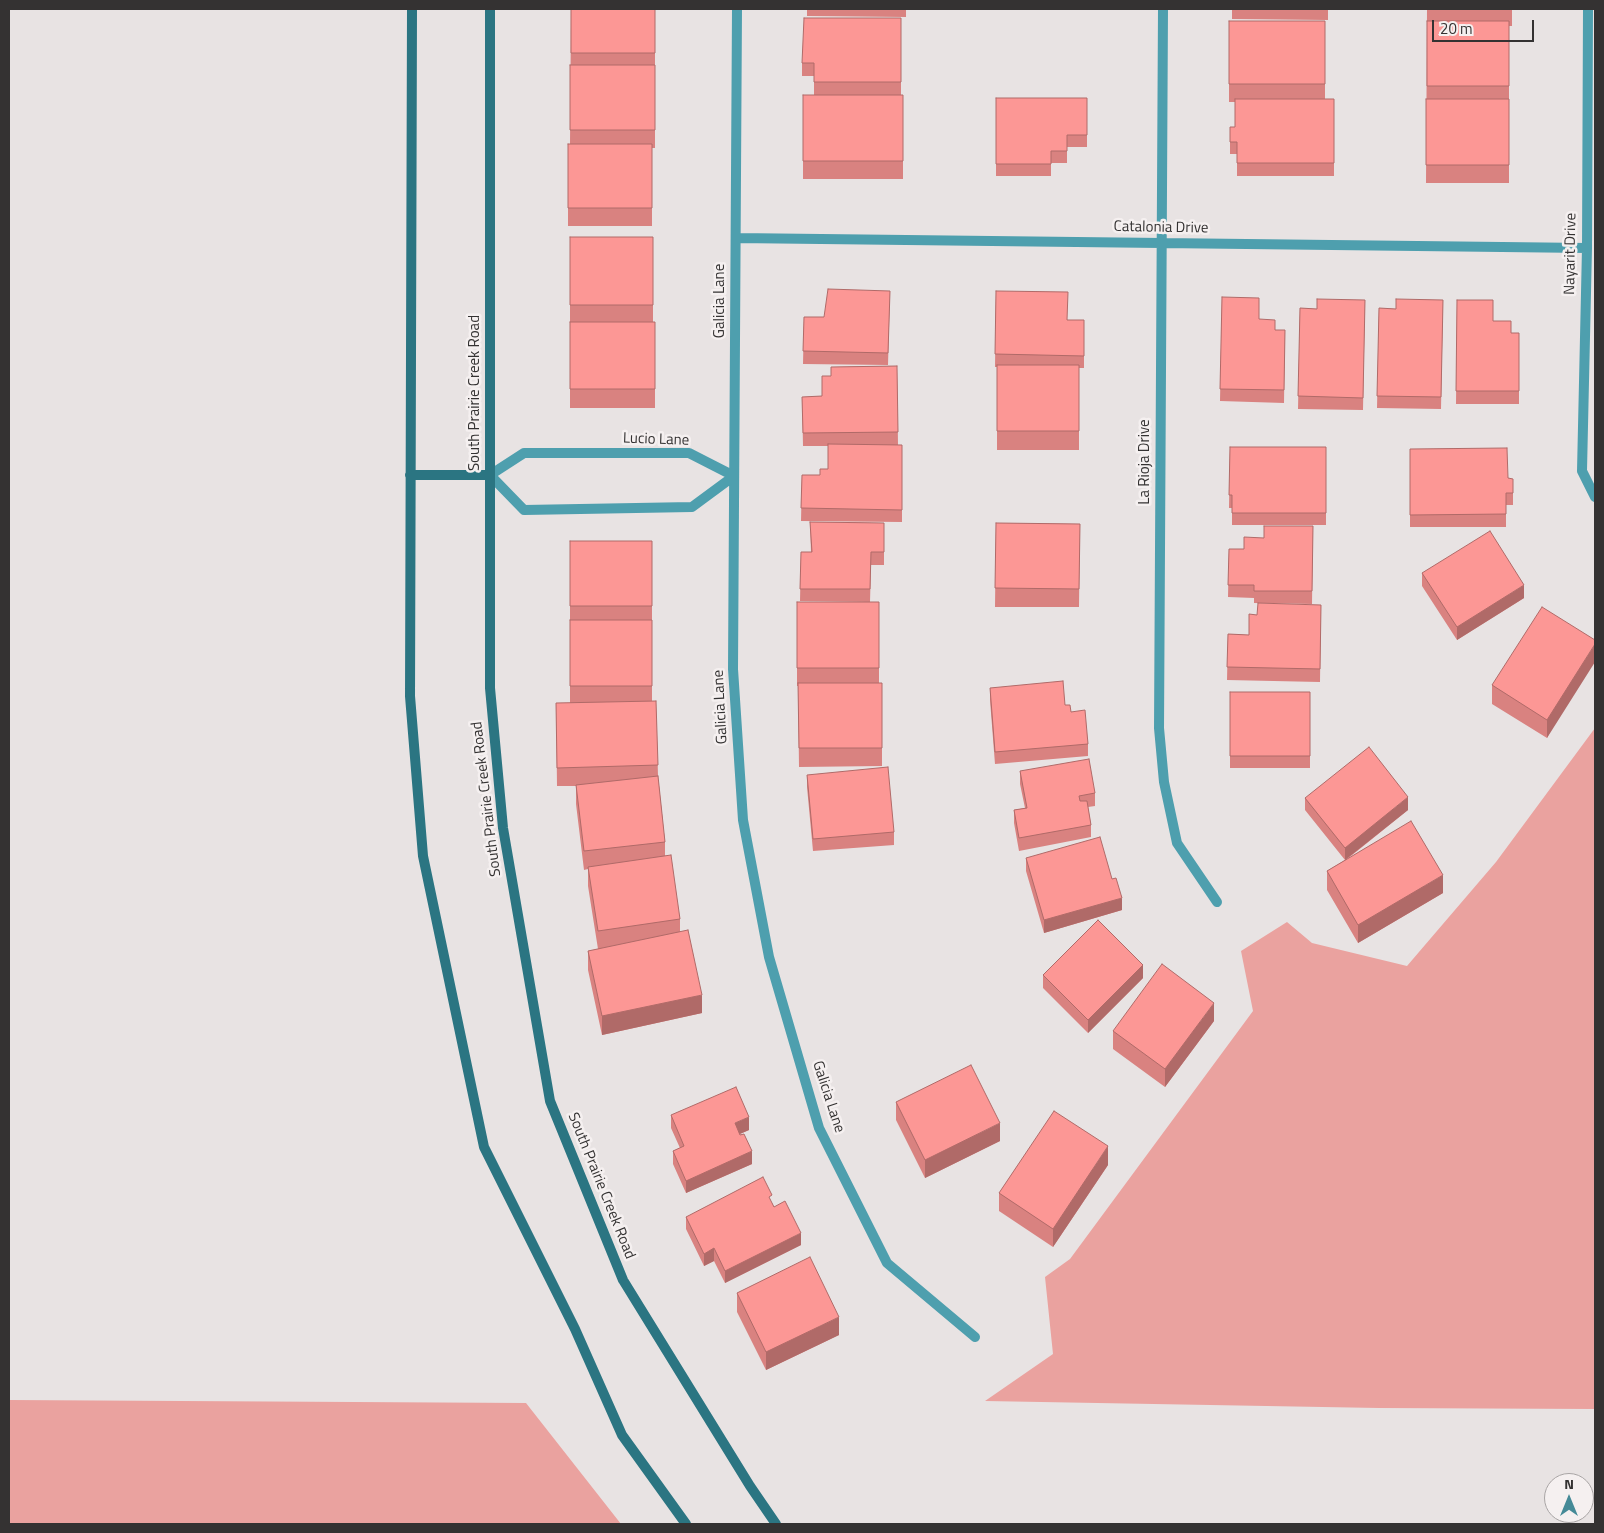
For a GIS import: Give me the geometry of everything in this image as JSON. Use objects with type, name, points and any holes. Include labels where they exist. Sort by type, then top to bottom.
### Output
[{"type":"main road","points":[[412,9],[410,696],[423,856],[484,1147],[575,1329],[622,1435],[686,1524]]},
{"type":"main road","name":"South Prairie Creek Road","points":[[490,9],[490,688],[503,828],[550,1100],[623,1280],[750,1486],[776,1524]]},
{"type":"main road","points":[[410,475],[490,475]]},
{"type":"street","name":"Galicia Lane","points":[[737,9],[733,669],[743,820],[769,957],[819,1128],[887,1263],[975,1337]]},
{"type":"street","name":"La Rioja Drive","points":[[1163,9],[1159,728],[1164,782],[1177,843],[1217,902]]},
{"type":"street","name":"Nayarit Drive","points":[[1588,9],[1587,248],[1582,471],[1595,497]]},
{"type":"street","name":"Catalonia Drive","points":[[736,238],[1587,248]]},
{"type":"street","name":"Lucio Lane","points":[[490,475],[524,453],[689,453],[734,476]]},
{"type":"street","points":[[490,475],[524,510],[692,507],[734,476]]},
{"type":"shaded area","points":[[1595,728],[1595,1409],[1379,1408],[985,1401],[1053,1354],[1045,1277],[1070,1259],[1253,1011],[1241,951],[1287,922],[1312,943],[1407,966],[1496,862]]},
{"type":"shaded area","points":[[9,1400],[526,1403],[621,1524],[9,1524]]},
{"type":"building","points":[[571,9],[655,9],[655,53],[571,53]]},
{"type":"building","points":[[804,18],[901,18],[901,82],[814,82],[814,63],[802,63]]},
{"type":"building","points":[[1229,21],[1325,21],[1325,84],[1229,84]]},
{"type":"building","points":[[1427,21],[1509,21],[1509,86],[1427,86]]},
{"type":"building","points":[[570,65],[655,65],[655,130],[570,130]]},
{"type":"building","points":[[803,95],[903,95],[903,161],[803,161]]},
{"type":"building","points":[[996,98],[1087,98],[1087,135],[1067,135],[1067,151],[1051,151],[1051,164],[996,164]]},
{"type":"building","points":[[1235,99],[1334,99],[1334,163],[1237,163],[1237,142],[1230,142],[1230,127],[1235,127]]},
{"type":"building","points":[[1426,99],[1509,99],[1509,165],[1426,165]]},
{"type":"building","points":[[568,144],[652,144],[652,208],[568,208]]},
{"type":"building","points":[[570,237],[653,237],[653,305],[570,305]]},
{"type":"building","points":[[828,289],[890,291],[888,353],[803,351],[804,317],[824,317]]},
{"type":"building","points":[[996,291],[1068,292],[1067,320],[1084,320],[1084,356],[995,354]]},
{"type":"building","points":[[1222,297],[1259,298],[1259,319],[1275,320],[1275,330],[1285,330],[1284,390],[1220,389]]},
{"type":"building","points":[[1317,299],[1365,300],[1363,398],[1298,396],[1300,308],[1317,309]]},
{"type":"building","points":[[1396,299],[1443,300],[1441,397],[1377,396],[1379,308],[1396,309]]},
{"type":"building","points":[[1457,300],[1493,300],[1493,321],[1511,321],[1511,333],[1519,333],[1519,391],[1456,391]]},
{"type":"building","points":[[570,322],[655,322],[655,389],[570,389]]},
{"type":"building","points":[[997,365],[1079,365],[1079,431],[997,431]]},
{"type":"building","points":[[897,366],[898,432],[803,433],[802,397],[822,396],[822,376],[831,376],[831,367]]},
{"type":"building","points":[[828,444],[902,445],[902,510],[801,508],[802,475],[820,475],[820,469],[828,469]]},
{"type":"building","points":[[1230,447],[1326,447],[1326,513],[1232,513],[1232,495],[1229,495]]},
{"type":"building","points":[[1507,448],[1508,478],[1513,479],[1513,493],[1506,493],[1506,514],[1410,515],[1410,449]]},
{"type":"building","points":[[810,522],[884,523],[884,552],[871,552],[870,589],[800,589],[801,552],[812,552]]},
{"type":"building","points":[[996,523],[1080,524],[1079,589],[995,588]]},
{"type":"building","points":[[1264,526],[1313,526],[1312,591],[1254,591],[1254,585],[1228,585],[1229,549],[1244,549],[1244,537],[1264,538]]},
{"type":"building","points":[[1490,531],[1524,585],[1457,627],[1422,573]]},
{"type":"building","points":[[570,541],[652,541],[652,606],[570,606]]},
{"type":"building","points":[[797,602],[879,602],[879,668],[797,668]]},
{"type":"building","points":[[1258,603],[1321,605],[1320,669],[1227,667],[1228,634],[1249,635],[1249,614],[1257,615]]},
{"type":"building","points":[[1542,607],[1595,640],[1595,644],[1547,720],[1492,685]]},
{"type":"building","points":[[570,620],[652,620],[652,686],[570,686]]},
{"type":"building","points":[[1063,681],[1065,705],[1070,705],[1071,712],[1085,710],[1088,744],[995,752],[990,688]]},
{"type":"building","points":[[798,683],[882,683],[882,748],[799,748]]},
{"type":"building","points":[[1230,692],[1310,692],[1310,756],[1230,756]]},
{"type":"building","points":[[656,701],[658,765],[557,768],[556,703]]},
{"type":"building","points":[[1369,747],[1408,797],[1345,848],[1305,798]]},
{"type":"building","points":[[1089,759],[1095,793],[1079,796],[1080,801],[1087,801],[1091,825],[1019,838],[1014,810],[1027,808],[1020,771]]},
{"type":"building","points":[[888,767],[894,832],[813,839],[807,775]]},
{"type":"building","points":[[658,776],[665,842],[584,851],[576,785]]},
{"type":"building","points":[[1411,821],[1443,875],[1358,925],[1327,871]]},
{"type":"building","points":[[1100,837],[1112,879],[1116,878],[1122,898],[1044,920],[1026,858]]},
{"type":"building","points":[[671,855],[680,919],[598,931],[588,867]]},
{"type":"building","points":[[1098,920],[1143,965],[1088,1020],[1043,975]]},
{"type":"building","points":[[688,930],[702,995],[602,1016],[588,951]]},
{"type":"building","points":[[1162,964],[1214,1003],[1165,1069],[1113,1031]]},
{"type":"building","points":[[971,1065],[1000,1123],[925,1160],[896,1102]]},
{"type":"building","points":[[736,1087],[749,1117],[735,1123],[740,1135],[744,1134],[752,1151],[686,1181],[673,1151],[684,1146],[671,1115]]},
{"type":"building","points":[[1054,1111],[1108,1146],[1053,1229],[999,1193]]},
{"type":"building","points":[[763,1177],[772,1195],[769,1197],[774,1207],[785,1201],[801,1233],[725,1271],[714,1248],[704,1254],[686,1217]]},
{"type":"building","points":[[810,1257],[839,1317],[766,1352],[737,1293]]}]
